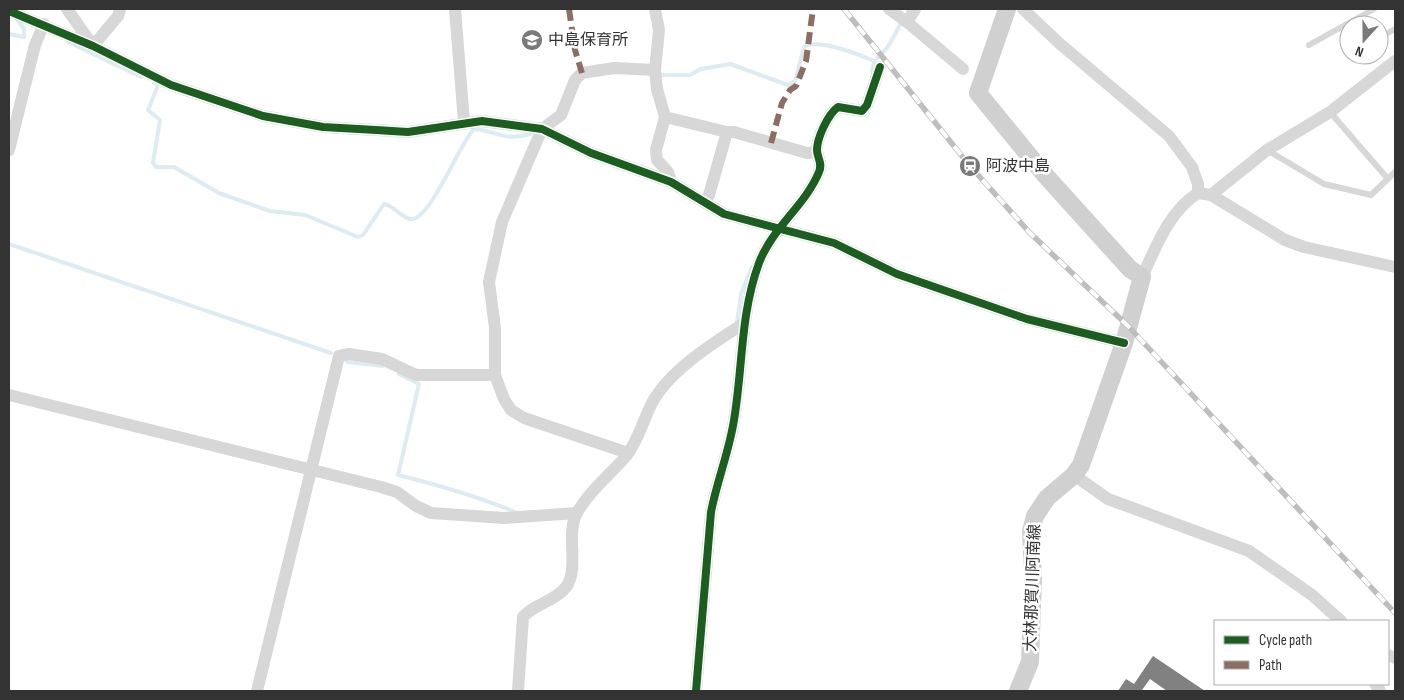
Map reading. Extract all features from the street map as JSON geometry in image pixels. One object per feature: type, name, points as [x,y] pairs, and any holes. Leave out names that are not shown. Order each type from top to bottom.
[{"type":"main road","points":[[1007,9],[978,93],[1045,175],[1130,269],[1142,277]]},
{"type":"main road","name":"大林那賀川阿南線","points":[[1018,691],[1030,662],[1033,579],[1031,531],[1035,516],[1046,498],[1074,475],[1081,465],[1124,343],[1142,277]]},
{"type":"street","points":[[67,9],[94,46]]},
{"type":"street","points":[[94,46],[118,16],[120,9]]},
{"type":"street","points":[[454,9],[464,122]]},
{"type":"street","points":[[655,9],[659,30],[655,70],[657,89],[665,117],[656,150],[657,160],[668,172],[671,182]]},
{"type":"street","points":[[889,9],[905,20],[963,69]]},
{"type":"street","points":[[905,20],[915,9]]},
{"type":"street","points":[[1023,9],[1059,43],[1169,136],[1192,167],[1198,184],[1198,192]]},
{"type":"street","points":[[9,11],[94,46],[171,85],[263,116],[323,127],[408,132],[439,128],[464,122],[482,121],[542,129],[591,153],[671,182],[724,214],[834,243],[897,274],[1028,318],[1124,343]]},
{"type":"street","points":[[9,150],[35,45],[44,24]]},
{"type":"street","points":[[1211,195],[1267,150],[1330,112],[1395,61]]},
{"type":"street","points":[[812,153],[832,111],[838,107],[862,111],[880,67]]},
{"type":"street","points":[[625,451],[524,418],[511,410],[495,375],[495,328],[489,282],[502,222],[542,129],[562,115],[575,80],[582,73],[614,68],[655,70]]},
{"type":"street","points":[[665,117],[734,132],[812,153],[821,168],[814,185],[779,229],[760,262],[744,324],[734,420],[728,450],[716,483],[711,512],[696,691]]},
{"type":"street","points":[[704,202],[709,195],[727,132]]},
{"type":"street","points":[[1142,277],[1169,221],[1189,198],[1198,192],[1211,195],[1291,242],[1395,268]]},
{"type":"street","points":[[518,691],[523,617],[529,610],[566,588],[571,577],[572,532],[577,513],[637,438],[652,402],[666,384],[706,348],[744,324]]},
{"type":"street","points":[[257,691],[312,471],[338,356],[349,354],[382,359],[416,375],[495,375]]},
{"type":"street","points":[[9,395],[397,492],[416,506],[431,513],[504,518],[577,513]]},
{"type":"street","points":[[1074,475],[1108,499],[1249,551],[1312,595],[1340,620]]},
{"type":"lane","points":[[1309,45],[1374,9]]},
{"type":"lane","points":[[1330,112],[1388,179]]},
{"type":"lane","points":[[1267,150],[1324,184],[1371,195],[1395,172]]},
{"type":"building","points":[[1153,656],[1205,691],[1167,691],[1150,679],[1143,691],[1118,691],[1126,679],[1134,684]]},
{"type":"waterway","points":[[9,34],[24,37],[24,29],[16,18]]},
{"type":"waterway","points":[[872,72],[874,61],[887,48],[902,21]]},
{"type":"waterway","points":[[68,42],[141,77]]},
{"type":"waterway","points":[[661,75],[690,75],[701,69],[730,64],[788,85],[795,81],[804,47],[810,45],[839,48],[874,61]]},
{"type":"waterway","points":[[154,83],[158,85],[148,110],[160,120],[153,163],[156,167],[174,167],[219,193],[270,211],[305,215],[358,237],[363,235],[384,204],[407,218],[418,217],[435,195],[474,129],[514,137],[530,134]]},
{"type":"waterway","points":[[9,244],[331,353]]},
{"type":"waterway","points":[[737,322],[741,294],[752,267]]},
{"type":"waterway","points":[[347,362],[383,366]]},
{"type":"waterway","points":[[399,374],[419,384],[398,475],[457,491],[515,512]]},
{"type":"railway","points":[[844,9],[970,166],[1030,233],[1128,326],[1395,613]]},
{"type":"marked path","points":[[569,9],[575,50],[582,73]]},
{"type":"marked path","points":[[771,143],[782,103],[790,90],[796,86],[806,61],[813,9]]},
{"type":"cycle path","points":[[9,11],[93,46],[171,85],[263,116],[323,127],[408,132],[482,121],[542,129],[591,153],[671,182],[724,214],[834,243],[897,274],[1027,319],[1124,343]]},
{"type":"cycle path","points":[[696,691],[711,512],[734,420],[745,322],[753,283],[765,250],[806,196],[819,172],[820,163],[817,145],[827,121],[838,107],[862,111],[867,105],[880,67]]},
{"type":"place","name":"中島保育所","points":[[532,40]]},
{"type":"place","name":"阿波中島","points":[[970,166]]}]
